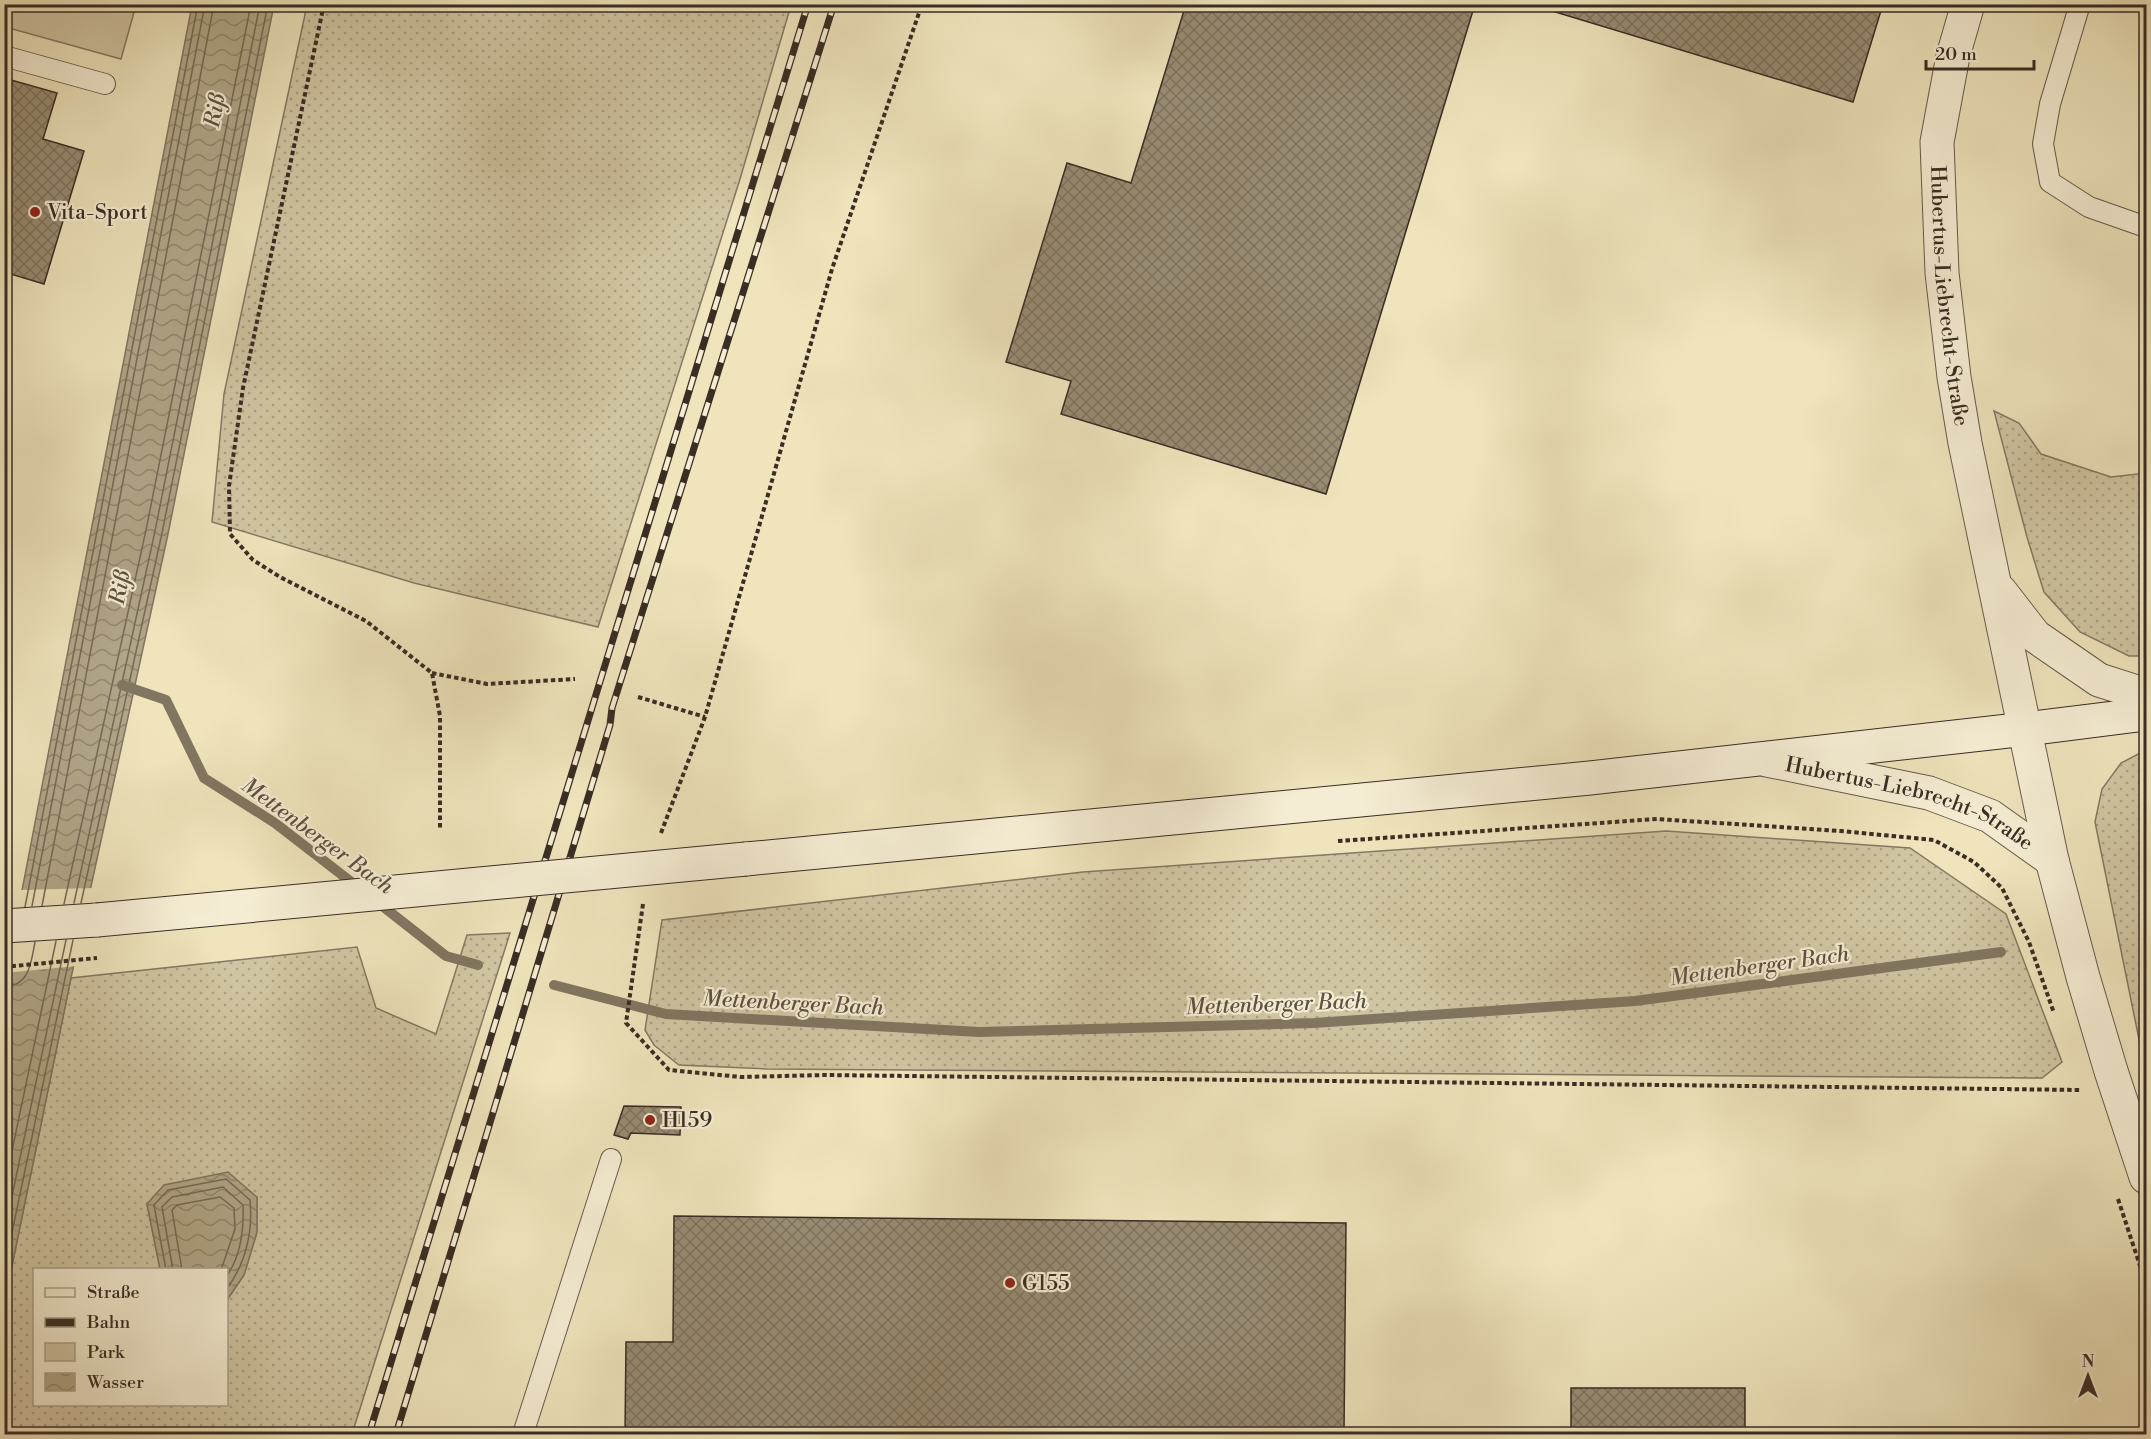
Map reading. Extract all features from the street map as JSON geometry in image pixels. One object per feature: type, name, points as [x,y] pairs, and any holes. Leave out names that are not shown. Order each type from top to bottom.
[{"type":"main road","name":"Hubertus-Liebrecht-Straße","points":[[1968,4],[1953,56],[1937,142],[1942,273],[1954,377],[1965,443],[2052,860],[2086,987],[2146,1177]]},
{"type":"main road","name":"Hubertus-Liebrecht-Straße","points":[[1996,585],[2035,636],[2099,680],[2146,695]]},
{"type":"main road","points":[[4,926],[97,920],[1578,779],[2146,714]]},
{"type":"main road","name":"Hubertus-Liebrecht-Straße","points":[[1760,759],[1929,793],[1990,816],[2052,860]]},
{"type":"lane","points":[[2080,4],[2050,104],[2043,144],[2050,182],[2089,207],[2146,227]]},
{"type":"lane","points":[[4,56],[105,84]]},
{"type":"lane","points":[[523,1434],[611,1159]]},
{"type":"path","points":[[324,4],[243,388],[229,486],[230,534],[253,560],[280,577],[366,621],[432,673],[487,684],[575,679]]},
{"type":"path","points":[[639,697],[705,717],[832,269],[922,4]]},
{"type":"path","points":[[432,673],[440,716],[440,829]]},
{"type":"path","points":[[1338,841],[1657,819],[1842,831],[1934,840],[1974,862],[2002,888],[2029,942]]},
{"type":"path","points":[[630,987],[626,1023],[669,1070],[741,1077],[825,1075],[2119,1090]]},
{"type":"green space","points":[[4,5],[136,5],[121,59],[5,27]]},
{"type":"green space","points":[[307,5],[791,5],[740,179],[598,627],[414,583],[212,522],[224,394]]},
{"type":"green space","points":[[1994,411],[2019,423],[2041,454],[2111,477],[2146,473],[2146,656],[2129,656],[2080,632],[2044,592]]},
{"type":"green space","points":[[2146,750],[2146,1074],[2095,822],[2102,789],[2121,763]]},
{"type":"green space","points":[[1666,831],[1910,848],[2006,914],[2062,1062],[2042,1078],[767,1069],[679,1065],[654,1045],[645,1030],[662,920],[1083,872]]},
{"type":"green space","points":[[510,933],[352,1434],[5,1434],[5,1300],[71,978],[357,947],[376,1008],[436,1034],[467,935]]},
{"type":"water","name":"Riß","points":[[192,5],[274,5],[168,534],[71,978],[5,1300],[5,979]]},
{"type":"water","points":[[228,1172],[257,1197],[257,1232],[244,1275],[228,1299],[228,1268],[160,1268],[147,1204],[164,1185]]},
{"type":"pier","points":[[94,888],[77,966],[4,973],[19,890]]},
{"type":"building","points":[[1186,4],[1475,4],[1326,494],[1061,414],[1071,381],[1006,362],[1067,163],[1131,183]]},
{"type":"building","points":[[1529,4],[1883,4],[1853,102]]},
{"type":"building","name":"Vita-Sport","points":[[4,78],[57,93],[43,139],[84,151],[44,284],[4,272]]},
{"type":"building","name":"H159","points":[[624,1106],[681,1107],[680,1135],[631,1133],[628,1139],[614,1135]]},
{"type":"building","name":"G155","points":[[674,1216],[1346,1223],[1344,1434],[625,1434],[626,1342],[673,1342]]},
{"type":"building","points":[[1571,1388],[1745,1388],[1745,1434],[1571,1434]]},
{"type":"waterway","name":"Mettenberger Bach","points":[[122,685],[166,700],[204,778],[275,823],[359,888]]},
{"type":"waterway","name":"Mettenberger Bach","points":[[376,901],[446,956],[478,965]]},
{"type":"waterway","name":"Mettenberger Bach","points":[[554,985],[666,1014],[979,1032],[1314,1023],[1635,1001],[2001,952]]},
{"type":"railway","points":[[369,1434],[808,4]]},
{"type":"railway","points":[[396,1434],[610,725],[612,708],[834,4]]},
{"type":"place","name":"Vita-Sport","points":[[35,212]]},
{"type":"place","name":"H159","points":[[650,1120]]},
{"type":"place","name":"G155","points":[[1010,1283]]}]
